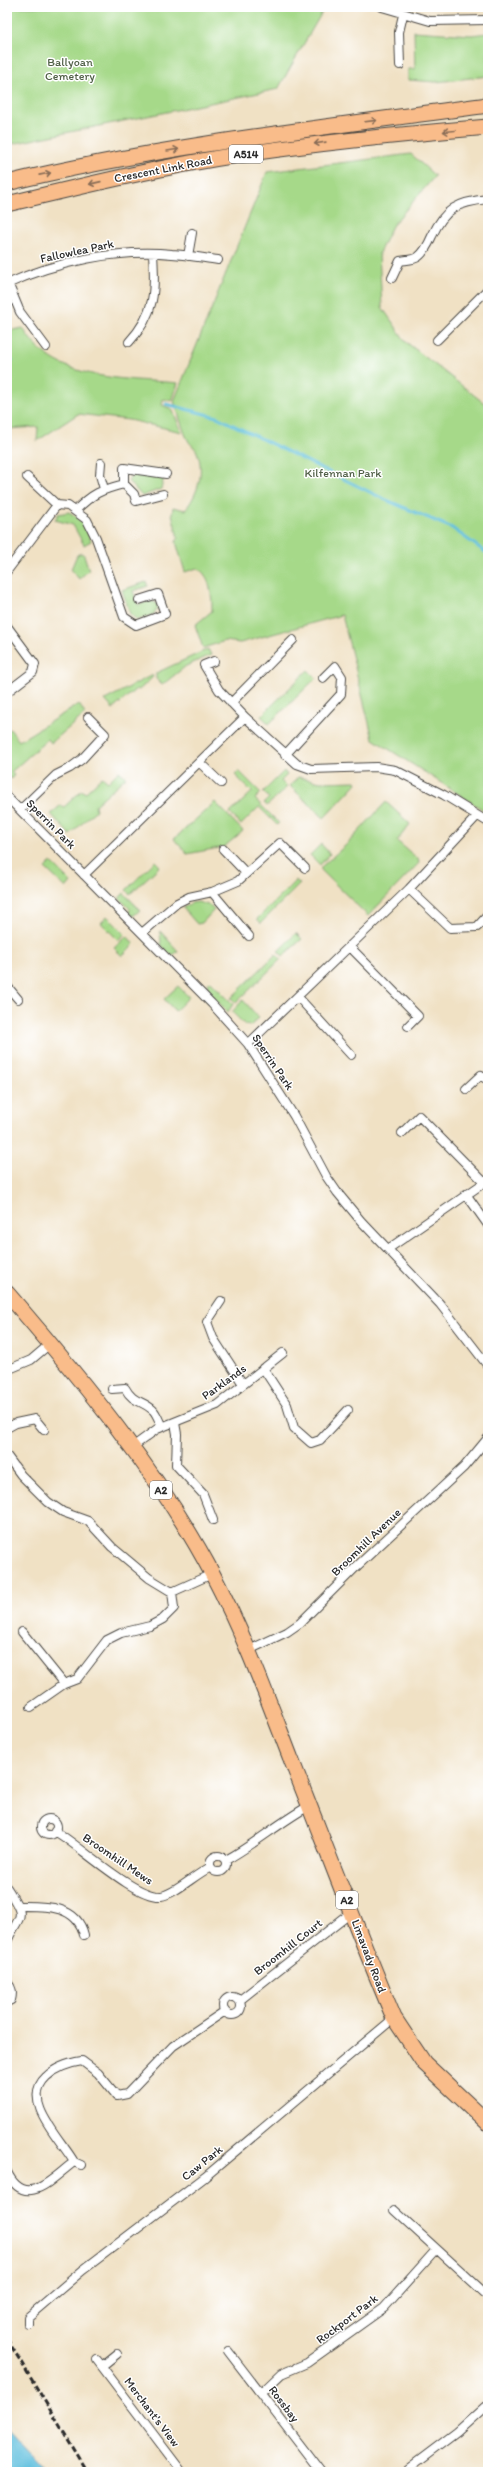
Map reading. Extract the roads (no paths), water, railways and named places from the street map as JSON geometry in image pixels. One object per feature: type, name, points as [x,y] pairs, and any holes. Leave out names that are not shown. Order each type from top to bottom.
[{"type":"highway","name":"Crescent Link Road","points":[[7,183],[153,153],[316,128],[488,105]]},
{"type":"highway","name":"Crescent Link Road","points":[[7,204],[152,170],[243,154],[350,139],[488,127]]},
{"type":"highway","name":"A2","points":[[7,1293],[50,1343],[131,1448],[166,1498],[212,1574],[249,1650]]},
{"type":"highway","name":"Limavady Road","points":[[249,1650],[394,2018],[424,2063],[488,2123]]},
{"type":"street","points":[[382,7],[403,15],[430,21],[488,20]]},
{"type":"street","points":[[400,65],[399,32],[403,15]]},
{"type":"street","points":[[392,278],[400,261],[417,257],[427,246],[437,225],[449,209],[469,201],[488,199]]},
{"type":"street","points":[[188,256],[192,233]]},
{"type":"street","points":[[128,342],[143,326],[152,305],[153,253]]},
{"type":"street","name":"Fallowlea Park","points":[[46,348],[20,312],[8,283],[51,268],[89,258],[117,254],[153,253],[218,260]]},
{"type":"street","points":[[437,340],[488,289]]},
{"type":"street","points":[[101,463],[100,475],[104,489]]},
{"type":"street","points":[[163,494],[136,501],[134,494],[124,484],[124,468],[166,474]]},
{"type":"street","points":[[27,477],[57,505],[68,506],[87,520],[96,538],[124,617],[136,625],[165,614],[158,594],[139,600]]},
{"type":"street","points":[[75,511],[89,496],[104,489],[124,484]]},
{"type":"street","points":[[7,571],[57,505]]},
{"type":"street","points":[[7,626],[35,664],[33,672],[7,692]]},
{"type":"street","points":[[231,703],[293,640]]},
{"type":"street","points":[[214,661],[204,665],[210,678],[245,717],[297,764],[311,769],[376,767],[395,770],[444,795],[488,822]]},
{"type":"street","points":[[286,755],[342,694],[342,677],[335,666],[323,678]]},
{"type":"street","points":[[20,810],[56,775],[70,768],[82,759],[105,734],[88,717]]},
{"type":"street","points":[[84,875],[200,763],[245,717]]},
{"type":"street","points":[[200,763],[221,783]]},
{"type":"street","name":"Sperrin Park","points":[[7,797],[212,1004],[248,1044],[294,1116],[326,1176],[355,1214],[440,1304],[488,1366]]},
{"type":"street","points":[[248,1044],[298,998],[349,946],[409,889],[477,816]]},
{"type":"street","points":[[142,933],[177,903],[189,897],[212,892],[238,881],[280,843],[305,868]]},
{"type":"street","points":[[223,849],[246,873]]},
{"type":"street","points":[[409,889],[450,928],[477,927],[488,915]]},
{"type":"street","points":[[212,892],[249,936]]},
{"type":"street","points":[[349,946],[418,1016],[408,1026]]},
{"type":"street","points":[[7,986],[18,999]]},
{"type":"street","points":[[298,998],[351,1055]]},
{"type":"street","points":[[466,1089],[481,1075],[488,1082]]},
{"type":"street","points":[[388,1249],[486,1181],[419,1116],[402,1133]]},
{"type":"street","points":[[466,1194],[488,1225]]},
{"type":"street","points":[[221,1301],[208,1322],[213,1338],[243,1384]]},
{"type":"street","points":[[7,1370],[31,1360],[50,1343]]},
{"type":"street","name":"Parklands","points":[[131,1448],[162,1427],[217,1405],[283,1353]]},
{"type":"street","points":[[263,1368],[288,1404],[294,1428],[311,1443],[320,1440],[348,1410]]},
{"type":"street","points":[[112,1389],[125,1388],[129,1396],[136,1402],[152,1408],[162,1427]]},
{"type":"street","points":[[7,1428],[16,1422],[35,1419],[44,1430]]},
{"type":"street","points":[[174,1423],[177,1434],[176,1465],[203,1494],[213,1520]]},
{"type":"street","name":"Broomhill Avenue","points":[[249,1650],[287,1632],[300,1623],[355,1568],[464,1467],[488,1438]]},
{"type":"street","points":[[7,1456],[21,1475],[48,1502],[63,1512],[88,1521],[112,1547],[149,1578],[172,1592]]},
{"type":"street","points":[[172,1592],[212,1574]]},
{"type":"street","points":[[31,1707],[64,1684],[77,1679],[107,1640],[121,1633],[150,1626],[163,1619],[174,1608],[172,1592]]},
{"type":"street","points":[[22,1632],[64,1684]]},
{"type":"street","name":"Broomhill Mews","points":[[226,1860],[242,1852],[285,1819],[310,1806]]},
{"type":"street","name":"Broomhill Mews","points":[[55,1831],[107,1869],[150,1895],[162,1896],[211,1867]]},
{"type":"street","name":"Broomhill Mews","points":[[222,1856],[226,1860],[226,1866],[221,1871],[214,1871],[211,1867],[210,1861],[214,1857],[222,1856]]},
{"type":"street","points":[[7,1888],[18,1906],[20,1920],[7,1940]]},
{"type":"street","points":[[18,1906],[41,1906],[69,1912],[82,1926],[84,1935]]},
{"type":"street","name":"Broomhill Court","points":[[240,2000],[352,1912]]},
{"type":"street","points":[[7,1982],[11,1986],[12,1994],[11,2000],[7,2002]]},
{"type":"street","name":"Broomhill Court","points":[[235,1997],[240,2000],[241,2006],[239,2012],[234,2015],[225,2011],[223,2006],[227,1999],[235,1997]]},
{"type":"street","name":"Broomhill Court","points":[[7,2172],[17,2187],[23,2190],[32,2191],[51,2181],[78,2163],[36,2103],[37,2086],[42,2080],[61,2066],[82,2061],[98,2073],[117,2096],[127,2094],[173,2046],[225,2011]]},
{"type":"street","name":"Caw Park","points":[[28,2324],[28,2317],[83,2270],[205,2177],[394,2018]]},
{"type":"street","points":[[394,2210],[488,2296]]},
{"type":"street","name":"Rockport Park","points":[[261,2393],[281,2374],[307,2363],[384,2308],[436,2250]]},
{"type":"street","name":"Rossbay","points":[[228,2350],[321,2472]]},
{"type":"street","name":"Merchant's View","points":[[116,2354],[100,2363],[182,2472]]},
{"type":"street","points":[[404,2472],[457,2432],[488,2404]]},
{"type":"water","points":[[7,2430],[46,2472],[7,2472]]},
{"type":"waterway","points":[[7,359],[12,360]]},
{"type":"waterway","points":[[166,404],[217,417],[384,499],[452,528],[488,554]]},
{"type":"railway","points":[[7,2339],[88,2472]]},
{"type":"park label","name":"Ballyoan Cemetery","points":[[70,69]]},
{"type":"park label","name":"Kilfennan Park","points":[[343,473]]}]
